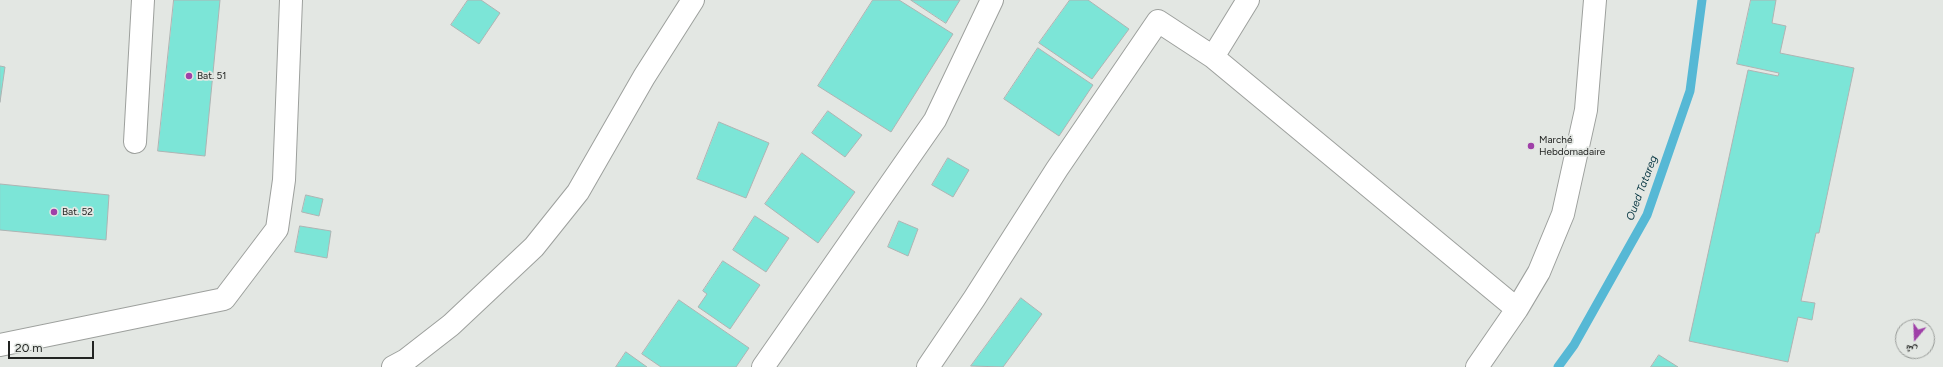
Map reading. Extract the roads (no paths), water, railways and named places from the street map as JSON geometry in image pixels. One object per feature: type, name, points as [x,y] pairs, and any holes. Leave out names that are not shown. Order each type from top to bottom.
[{"type":"street","points":[[136,142],[143,0]]},
{"type":"street","points":[[0,345],[224,299],[277,229],[284,180],[291,0]]},
{"type":"street","points":[[393,367],[406,360],[451,325],[534,247],[578,192],[644,77],[693,0]]},
{"type":"street","points":[[763,367],[935,120],[992,0]]},
{"type":"street","points":[[1213,57],[1248,0]]},
{"type":"street","points":[[1477,367],[1517,309],[1539,272],[1563,214],[1586,110],[1595,0]]},
{"type":"street","points":[[928,367],[974,299],[1057,169],[1158,21],[1213,57],[1517,309]]},
{"type":"waterway","name":"Oued Tatareg","points":[[1558,367],[1574,345],[1647,215],[1690,91],[1702,0]]},
{"type":"place","name":"Bat. 51","points":[[189,76]]},
{"type":"place","name":"Marché Hebdomadaire","points":[[1531,146]]},
{"type":"place","name":"Bat. 52","points":[[54,212]]}]
